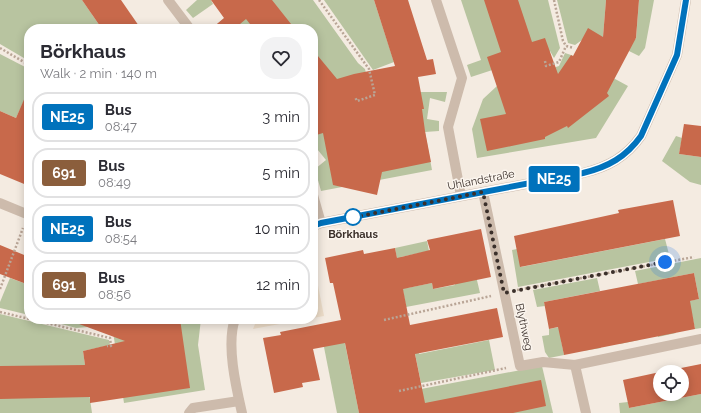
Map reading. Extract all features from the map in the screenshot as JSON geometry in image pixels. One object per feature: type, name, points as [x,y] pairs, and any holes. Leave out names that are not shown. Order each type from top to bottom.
[{"type":"street","points":[[168,0],[186,24]]},
{"type":"street","points":[[436,0],[462,78],[448,127],[461,196]]},
{"type":"street","name":"Uhlandstraße","points":[[318,225],[596,170],[607,166],[625,155],[641,136],[677,55],[686,0]]},
{"type":"street","name":"Blythweg","points":[[483,192],[520,366],[543,362],[575,365],[701,339]]},
{"type":"street","points":[[0,203],[24,213]]},
{"type":"street","points":[[234,324],[231,336],[231,348],[242,413]]},
{"type":"street","points":[[575,365],[586,413]]},
{"type":"street","points":[[189,413],[193,408],[239,401]]},
{"type":"path","points":[[319,0],[369,69],[375,96],[357,101],[355,96]]},
{"type":"path","points":[[545,62],[546,66],[559,62],[566,46],[554,0]]},
{"type":"path","points":[[566,46],[574,48]]},
{"type":"path","points":[[0,48],[24,62]]},
{"type":"path","points":[[0,289],[24,228]]},
{"type":"path","points":[[384,320],[504,293],[694,257]]},
{"type":"path","points":[[0,312],[24,318]]},
{"type":"path","points":[[51,324],[110,338],[111,346],[107,346]]},
{"type":"path","points":[[399,391],[520,366]]},
{"type":"green space","points":[[0,0],[82,0],[99,24],[24,24],[24,58],[0,44]]},
{"type":"green space","points":[[197,0],[211,0],[213,4],[193,18],[186,10]]},
{"type":"green space","points":[[246,0],[313,0],[358,63],[365,69],[371,94],[318,102],[318,24],[217,24]]},
{"type":"green space","points":[[324,0],[374,0],[394,62],[373,70]]},
{"type":"green space","points":[[461,0],[548,0],[560,48],[554,58],[550,51],[471,77],[467,65],[481,60]]},
{"type":"green space","points":[[557,0],[606,0],[603,37],[636,39],[639,0],[654,0],[645,48],[639,56],[629,51],[582,40],[575,45],[568,43]]},
{"type":"green space","points":[[565,53],[628,86],[596,138],[477,158],[472,129],[483,99],[497,86],[559,66]]},
{"type":"green space","points":[[0,54],[24,66],[24,101],[16,118],[0,111]]},
{"type":"green space","points":[[421,92],[447,92],[445,102],[430,98],[427,119],[439,121],[439,131],[425,132],[432,170],[321,191],[318,180],[318,167],[326,160],[318,150],[318,118]]},
{"type":"green space","points":[[676,136],[682,138],[679,154],[701,157],[701,185],[690,182],[662,161]]},
{"type":"green space","points":[[665,239],[670,258],[518,287],[512,250],[517,249],[521,267]]},
{"type":"green space","points":[[427,241],[429,251],[401,257],[407,288],[432,283],[433,289],[455,285],[454,281],[476,276],[480,293],[406,307],[395,248]]},
{"type":"green space","points":[[701,258],[701,328],[695,329],[692,315],[673,318],[676,333],[658,337],[655,322],[636,326],[639,340],[620,344],[617,329],[598,333],[601,348],[583,351],[561,340],[564,355],[549,358],[545,352],[542,336],[549,335],[549,329],[699,299],[694,273],[638,284],[635,271]]},
{"type":"green space","points":[[10,278],[24,283],[24,314],[0,308],[0,302]]},
{"type":"green space","points":[[597,278],[600,291],[544,302],[545,306],[537,307],[533,290]]},
{"type":"green space","points":[[0,314],[24,320],[24,324],[42,324],[109,340],[110,345],[83,351],[92,413],[0,413]]},
{"type":"green space","points":[[61,324],[84,324],[88,327],[76,328]]},
{"type":"green space","points":[[112,324],[200,324],[198,345],[205,390],[124,403]]},
{"type":"green space","points":[[342,329],[359,413],[337,413],[321,332]]},
{"type":"green space","points":[[412,339],[416,339],[419,354],[489,340],[495,370],[421,383]]},
{"type":"green space","points":[[542,366],[553,413],[426,413],[421,389]]},
{"type":"green space","points":[[701,394],[701,413],[620,413],[619,403],[628,402],[629,408],[665,401],[689,401],[689,396]]},
{"type":"shaded area","points":[[318,285],[324,316],[318,317]]},
{"type":"shaded area","points":[[255,324],[280,324],[253,329]]},
{"type":"building","points":[[82,0],[121,0],[138,24],[99,24]]},
{"type":"building","points":[[211,0],[272,0],[291,24],[250,24],[246,19],[240,24],[217,24],[224,18]]},
{"type":"building","points":[[374,0],[408,0],[427,60],[433,59],[436,74],[418,77],[424,109],[422,109],[425,131],[431,162],[382,172],[377,195],[333,185],[323,133],[318,134],[318,56],[337,79],[395,66]]},
{"type":"building","points":[[484,0],[518,0],[532,42],[545,38],[558,74],[571,55],[573,56],[588,28],[603,37],[606,0],[639,0],[636,38],[607,93],[609,96],[568,128],[567,126],[545,137],[545,139],[487,151],[480,119],[506,114],[487,57],[501,52]]},
{"type":"building","points":[[24,100],[24,184],[0,174],[0,111],[16,118]]},
{"type":"building","points":[[684,124],[701,126],[701,157],[679,154]]},
{"type":"building","points":[[673,200],[680,236],[520,267],[514,236],[619,213],[618,210]]},
{"type":"building","points":[[481,229],[491,277],[433,289],[432,283],[403,289],[410,325],[497,308],[503,337],[415,354],[425,403],[541,380],[546,406],[513,413],[359,413],[345,343],[313,349],[320,380],[302,383],[303,387],[274,393],[263,338],[281,335],[280,332],[341,320],[333,283],[330,283],[325,258],[363,250],[364,254],[395,248],[397,258],[430,250],[427,240]]},
{"type":"building","points":[[0,245],[24,255],[24,283],[0,274]]},
{"type":"building","points":[[694,273],[699,299],[690,301],[695,329],[564,355],[558,327],[549,329],[544,302]]},
{"type":"building","points":[[79,324],[181,324],[190,388],[90,403],[90,397],[0,399],[0,366],[85,365],[83,351],[125,341]]},
{"type":"building","points":[[701,364],[701,394],[689,396],[689,366]]},
{"type":"building","points":[[653,374],[653,401],[665,401],[629,408],[623,380]]},
{"type":"bus line","name":"NE25","points":[[318,224],[583,173],[607,166],[617,160],[625,155],[634,146],[641,136],[677,55],[686,0]]},
{"type":"place","name":"Börkhaus","points":[[353,217]]},
{"type":"route","points":[[353,217],[350,218],[483,192],[504,293],[665,262]]}]
